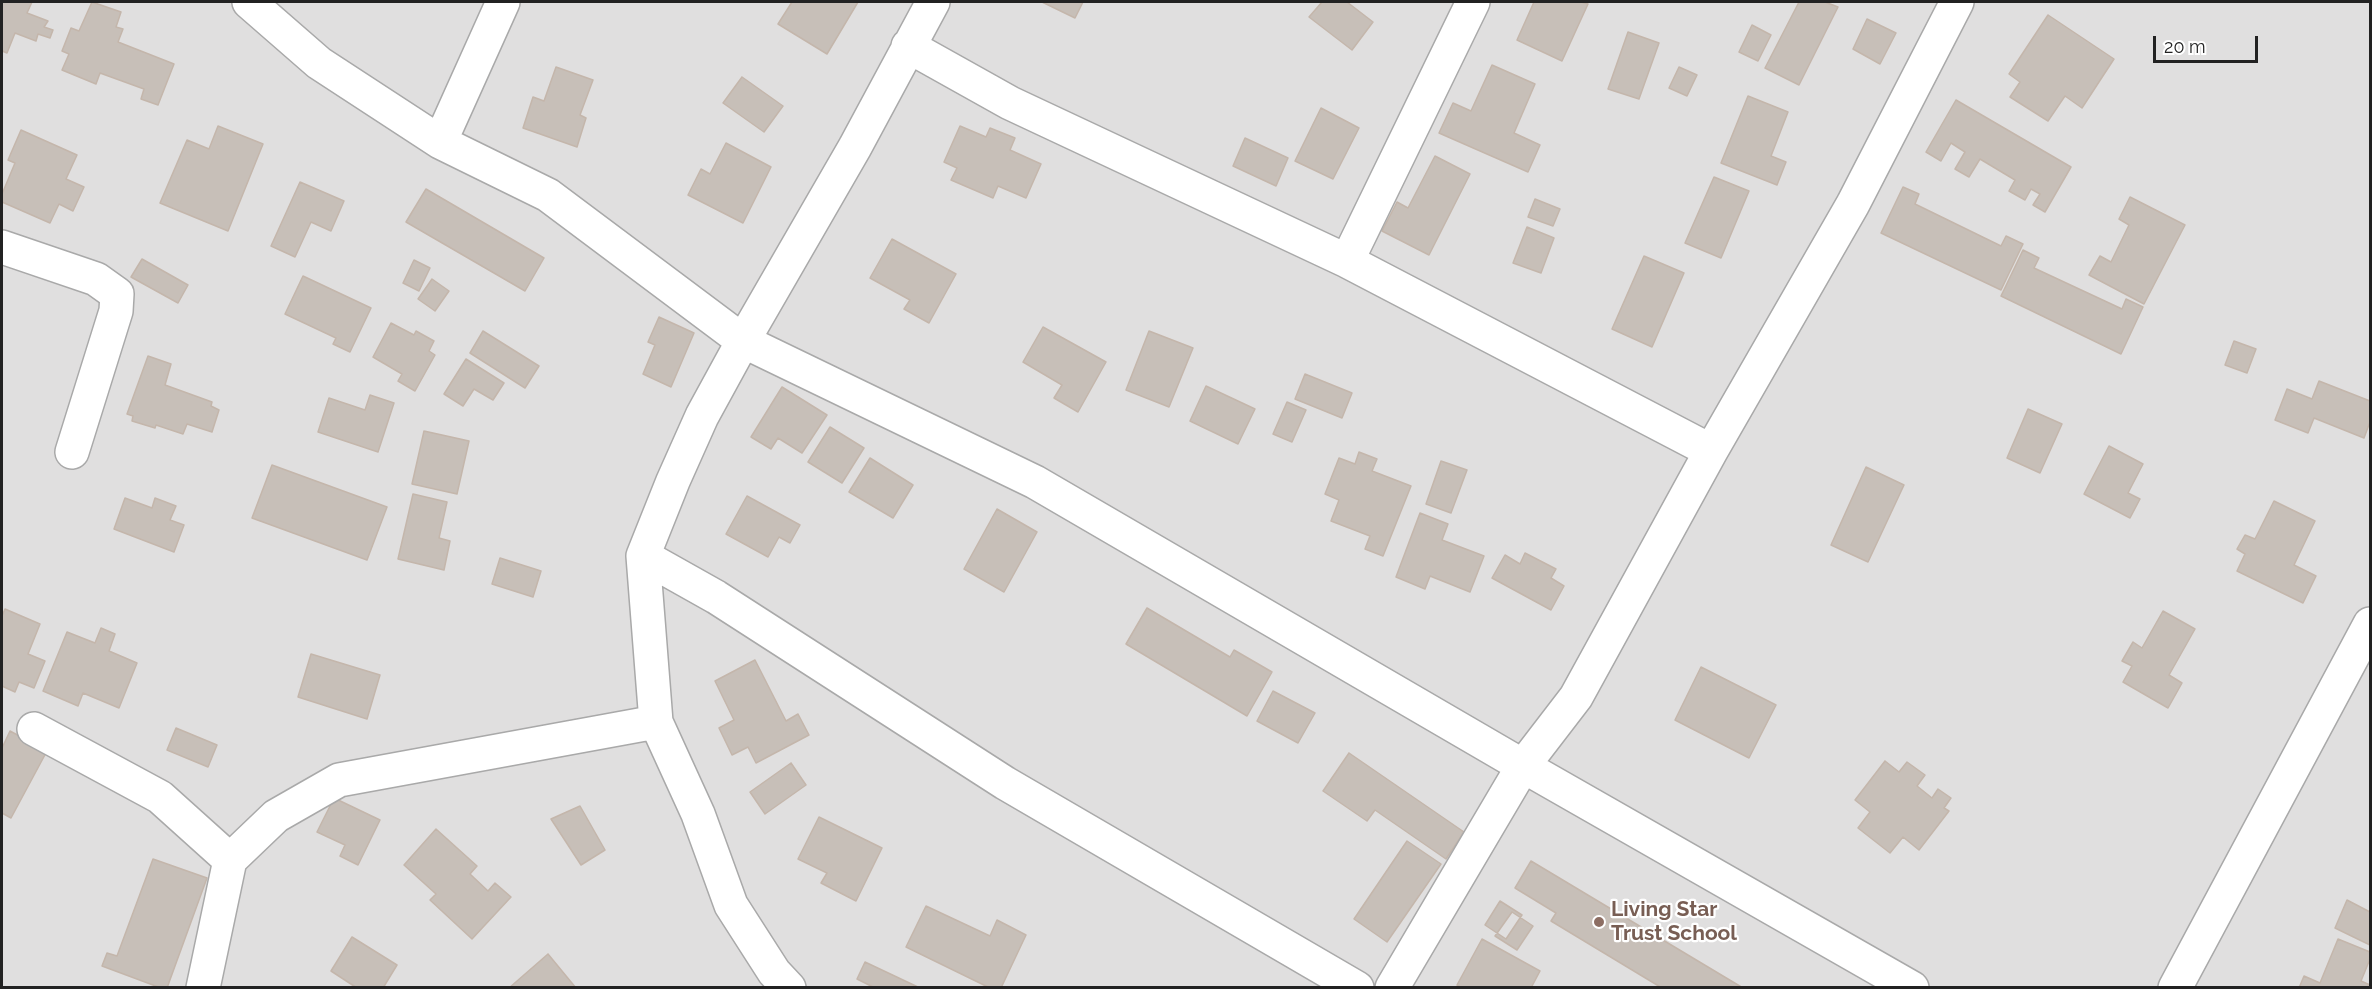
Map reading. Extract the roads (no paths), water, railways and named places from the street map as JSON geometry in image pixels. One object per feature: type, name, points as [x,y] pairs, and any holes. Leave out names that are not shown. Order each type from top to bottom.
[{"type":"street","points":[[249,2],[319,63],[440,142],[548,195],[743,341],[1035,482],[1523,766],[1912,987]]},
{"type":"street","points":[[440,142],[503,2]]},
{"type":"street","points":[[789,987],[774,972],[731,905],[698,814],[656,722],[643,556],[702,416],[855,147],[933,2]]},
{"type":"street","points":[[1347,261],[1473,2]]},
{"type":"street","points":[[1392,987],[1523,766],[1576,696],[1853,204],[1957,2]]},
{"type":"street","points":[[908,46],[1010,103],[1347,261],[1712,451]]},
{"type":"street","points":[[2,247],[96,279],[117,294],[116,311],[72,452]]},
{"type":"street","points":[[643,556],[716,597],[1005,783],[1357,987]]},
{"type":"street","points":[[2175,987],[2370,624]]},
{"type":"street","points":[[203,987],[230,860],[276,816],[339,780],[656,722]]},
{"type":"street","points":[[34,729],[160,797],[230,860]]},
{"type":"place","name":"Living Star Trust School","points":[[1599,922]]}]
